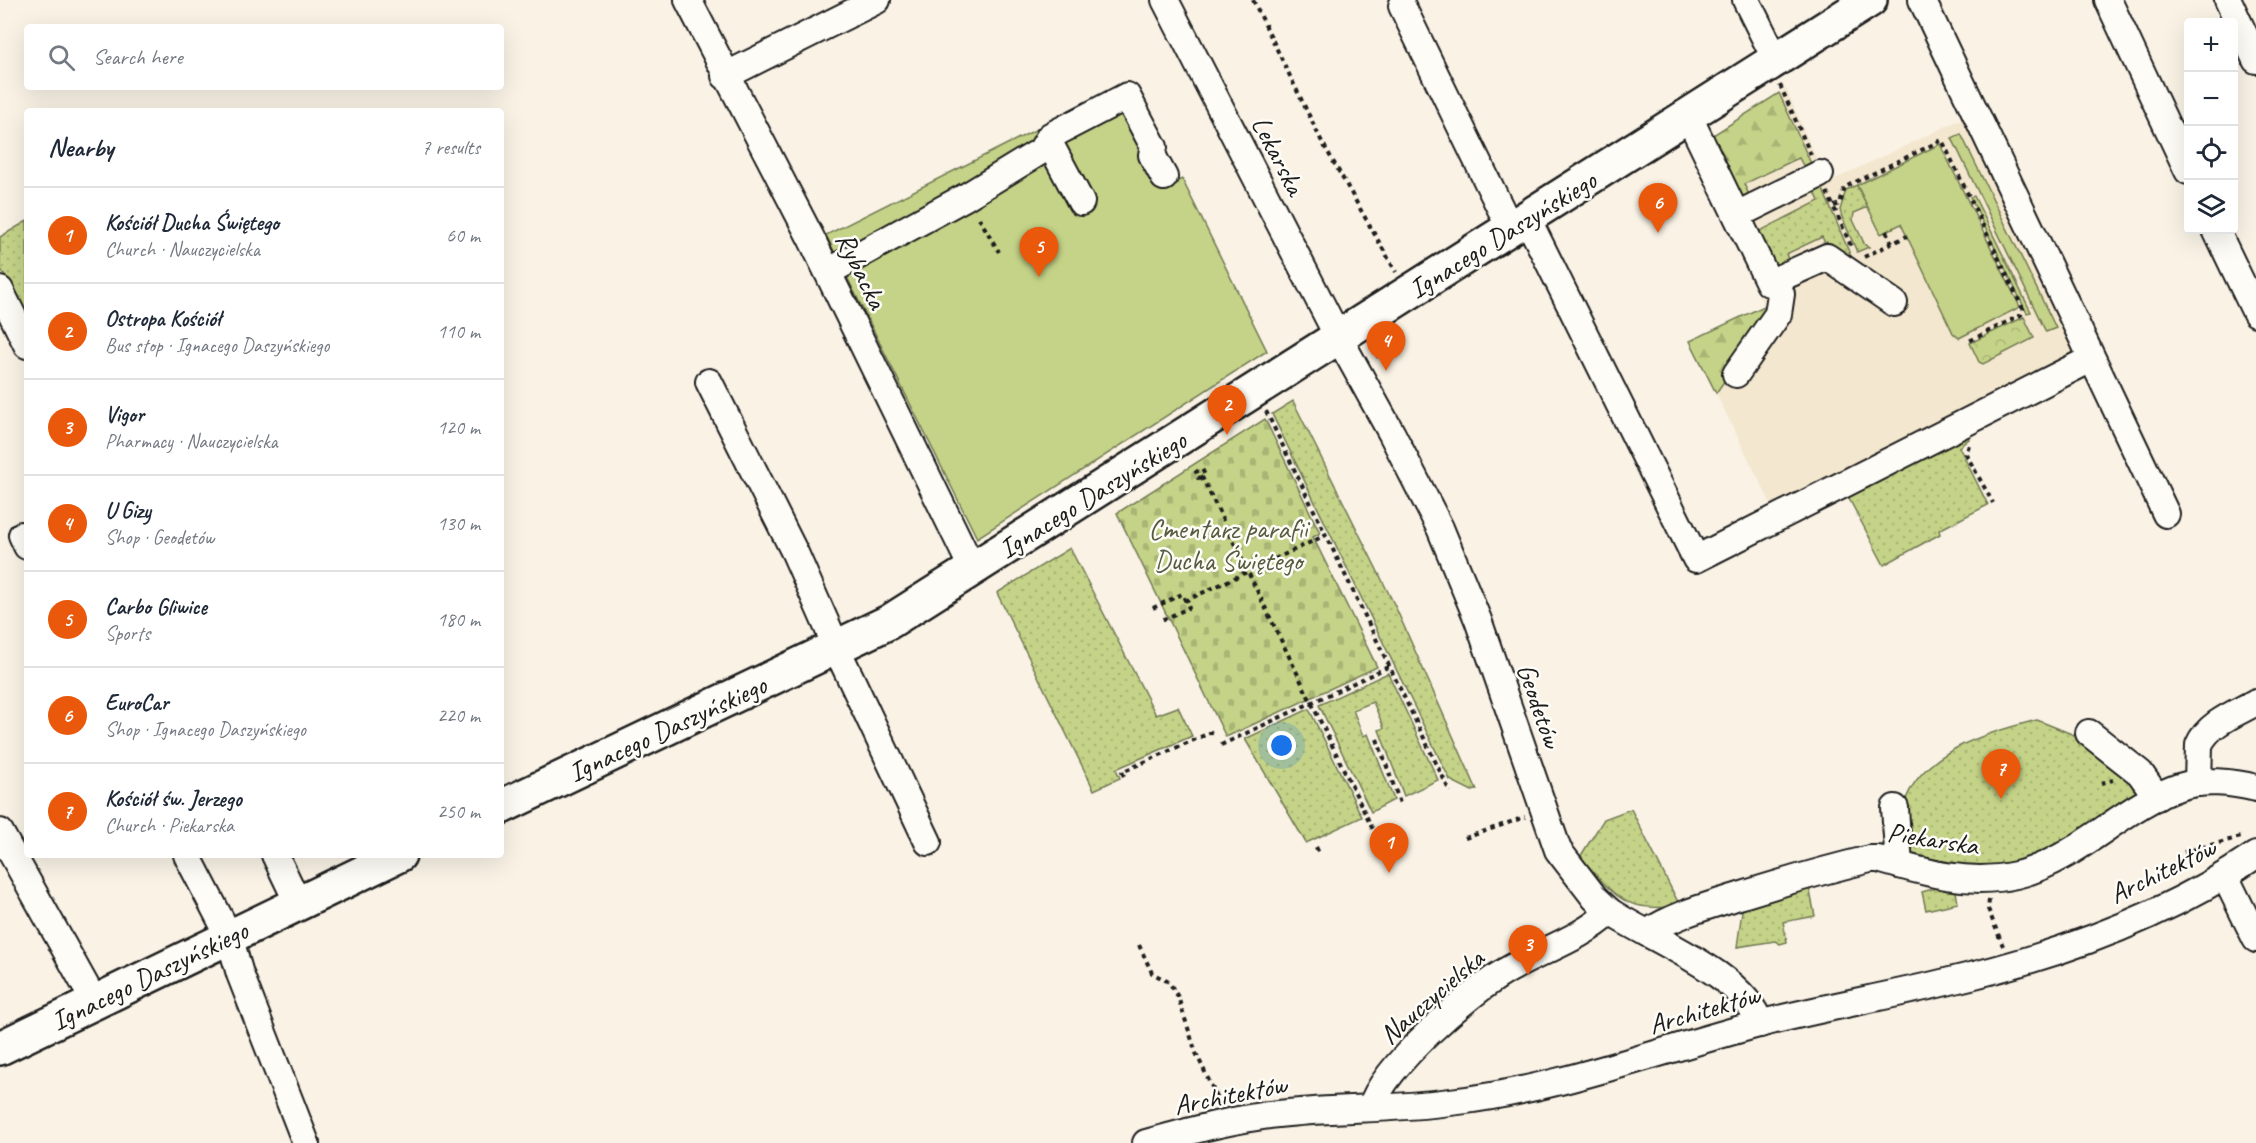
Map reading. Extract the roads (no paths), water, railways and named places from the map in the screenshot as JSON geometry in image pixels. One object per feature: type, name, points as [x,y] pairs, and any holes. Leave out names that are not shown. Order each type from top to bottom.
[{"type":"main road","name":"Ignacego Daszyńskiego","points":[[504,806],[889,622],[1354,337],[1408,293],[1870,0]]},
{"type":"main road","name":"Ignacego Daszyńskiego","points":[[0,1048],[393,858]]},
{"type":"street","name":"Rybacka","points":[[688,0],[725,76],[828,272],[973,570]]},
{"type":"street","points":[[725,76],[877,0]]},
{"type":"street","name":"Lekarska","points":[[1165,0],[1354,337]]},
{"type":"street","points":[[1746,0],[1776,60]]},
{"type":"street","points":[[1922,0],[2166,514]]},
{"type":"street","points":[[2108,0],[2184,162]]},
{"type":"street","points":[[2228,0],[2256,60]]},
{"type":"street","points":[[1402,6],[1696,559],[1985,408],[2091,359]]},
{"type":"street","points":[[828,272],[1041,151],[1050,136],[1127,96],[1154,147],[1152,155],[1164,177]]},
{"type":"street","points":[[1688,115],[1769,283],[1827,257],[1894,303]]},
{"type":"street","points":[[1048,140],[1081,202]]},
{"type":"street","points":[[1737,215],[1820,174]]},
{"type":"street","points":[[2218,234],[2256,313]]},
{"type":"street","points":[[1736,374],[1778,314],[1781,294],[1775,280]]},
{"type":"street","points":[[0,290],[24,339]]},
{"type":"street","name":"Geodetów","points":[[1354,337],[1392,434],[1444,538],[1478,620],[1558,850],[1595,898],[1610,912],[1738,990],[1749,1001],[1760,1024]]},
{"type":"street","points":[[709,382],[795,553],[928,842]]},
{"type":"street","points":[[2198,783],[2199,745],[2202,739],[2215,726],[2256,702]]},
{"type":"street","points":[[2090,733],[2163,794]]},
{"type":"street","points":[[2156,763],[2163,794]]},
{"type":"street","name":"Piekarska","points":[[1647,933],[1674,917],[1804,876],[1869,859],[1878,858],[1954,878],[1997,878],[2017,874],[2049,863],[2077,848],[2163,794],[2198,783],[2243,785],[2256,788]]},
{"type":"street","points":[[1895,808],[1899,865]]},
{"type":"street","points":[[0,832],[94,1001]]},
{"type":"street","name":"Architektów","points":[[1146,1143],[1226,1122],[1287,1113],[1449,1102],[1499,1094],[1626,1063],[1760,1024],[1950,981],[2067,947],[2156,912],[2224,876],[2251,846]]},
{"type":"street","points":[[189,858],[229,936],[240,974],[306,1143]]},
{"type":"street","points":[[276,858],[298,903]]},
{"type":"street","points":[[2224,876],[2256,939]]},
{"type":"street","name":"Nauczycielska","points":[[1372,1106],[1379,1087],[1405,1055],[1498,976],[1595,925],[1610,912]]},
{"type":"place","name":"EuroCar","points":[[1658,233]]},
{"type":"place","name":"Carbo Gliwice","points":[[1039,277]]},
{"type":"place","name":"U Gizy","points":[[1386,371]]},
{"type":"place","name":"Ostropa Kościół","points":[[1227,435]]},
{"type":"place","name":"Kościół św. Jerzego","points":[[2001,799]]},
{"type":"place","name":"Kościół Ducha Świętego","points":[[1389,873]]},
{"type":"place","name":"Vigor","points":[[1528,975]]},
{"type":"park label","name":"Cmentarz parafii Ducha Świętego","points":[[1228,544]]}]
